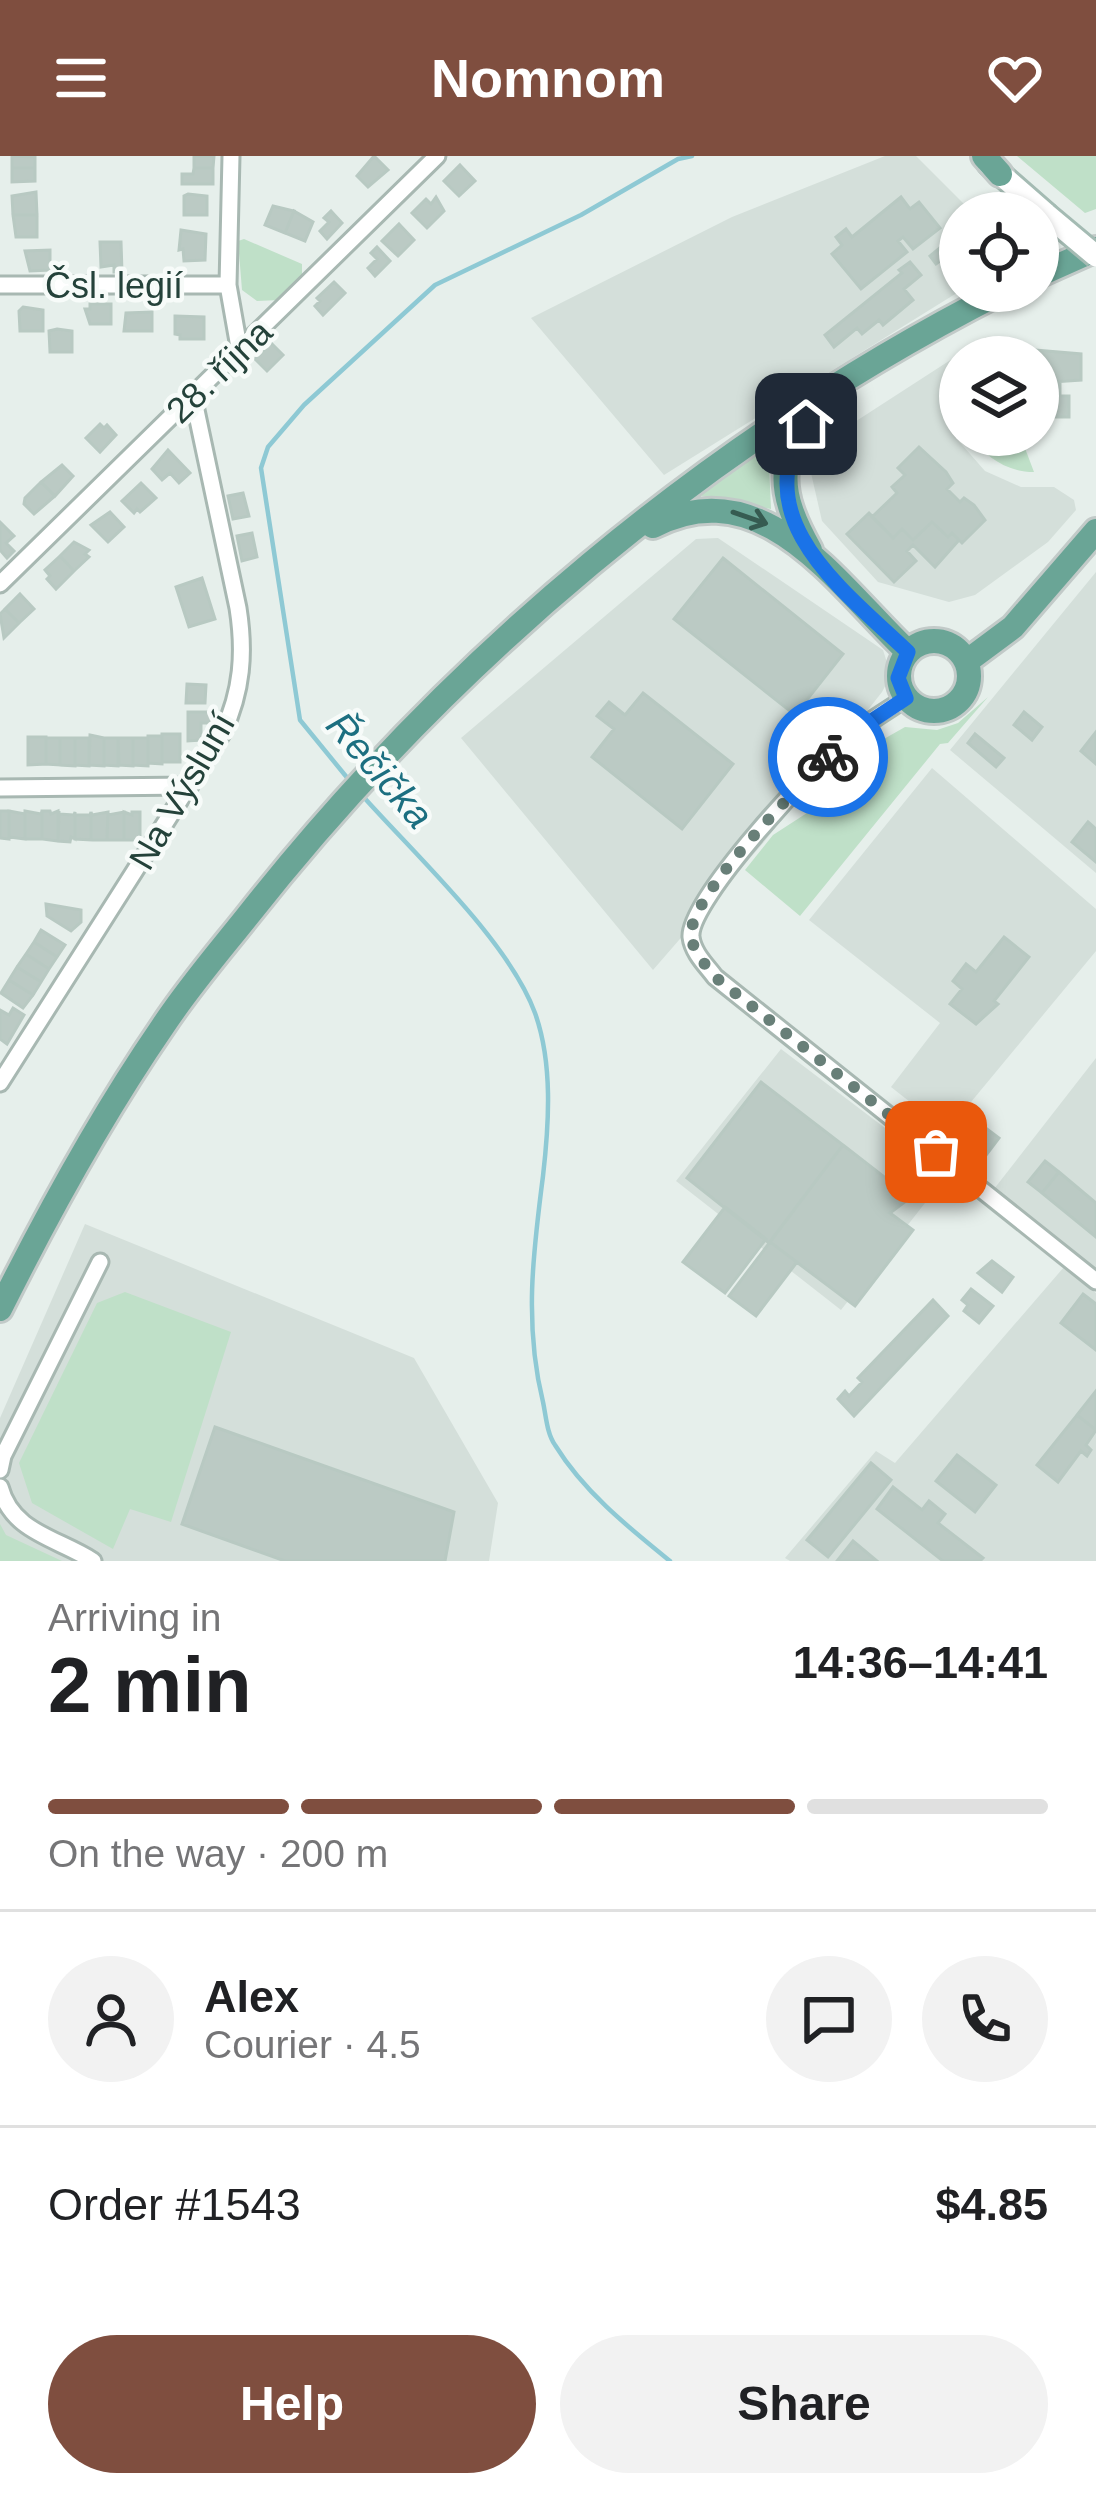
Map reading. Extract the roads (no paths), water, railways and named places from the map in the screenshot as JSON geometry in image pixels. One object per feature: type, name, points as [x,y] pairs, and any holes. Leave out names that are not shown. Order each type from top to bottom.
[{"type":"main road","points":[[988,162],[1096,253]]},
{"type":"main road","points":[[1059,267],[1096,253]]},
{"type":"main road","points":[[0,1309],[93,1134],[166,1021],[344,800],[469,672],[684,490],[862,372],[966,312]]},
{"type":"main road","points":[[814,557],[787,502],[786,465],[806,424],[862,372]]},
{"type":"main road","points":[[603,554],[669,518],[720,508],[772,525],[814,557],[908,652]]},
{"type":"main road","points":[[966,662],[1013,627],[1096,531]]},
{"type":"main road","points":[[921,644],[952,646],[966,662],[964,694],[947,709],[925,710],[906,698],[898,678],[908,652],[921,644]]},
{"type":"street","points":[[231,156],[228,285],[240,352]]},
{"type":"street","name":"28. října","points":[[0,584],[437,156]]},
{"type":"street","name":"Čsl. legií","points":[[0,285],[228,285]]},
{"type":"street","name":"Na Výsluní","points":[[0,1083],[232,713],[242,660],[238,608],[193,395]]},
{"type":"street","points":[[906,698],[849,736],[768,819],[699,907],[691,934],[697,954],[715,977],[1096,1281]]},
{"type":"street","points":[[0,788],[190,786]]},
{"type":"street","points":[[0,1470],[100,1262]]},
{"type":"street","points":[[0,1487],[4,1505],[27,1529],[94,1561]]},
{"type":"waterway","name":"Řečička","points":[[349,780],[300,720],[261,468],[268,447],[304,405],[435,285],[692,156]]},
{"type":"waterway","name":"Řečička","points":[[360,793],[482,928],[522,985],[535,1013],[545,1052],[548,1115],[532,1317],[548,1430],[593,1493],[670,1561]]}]
